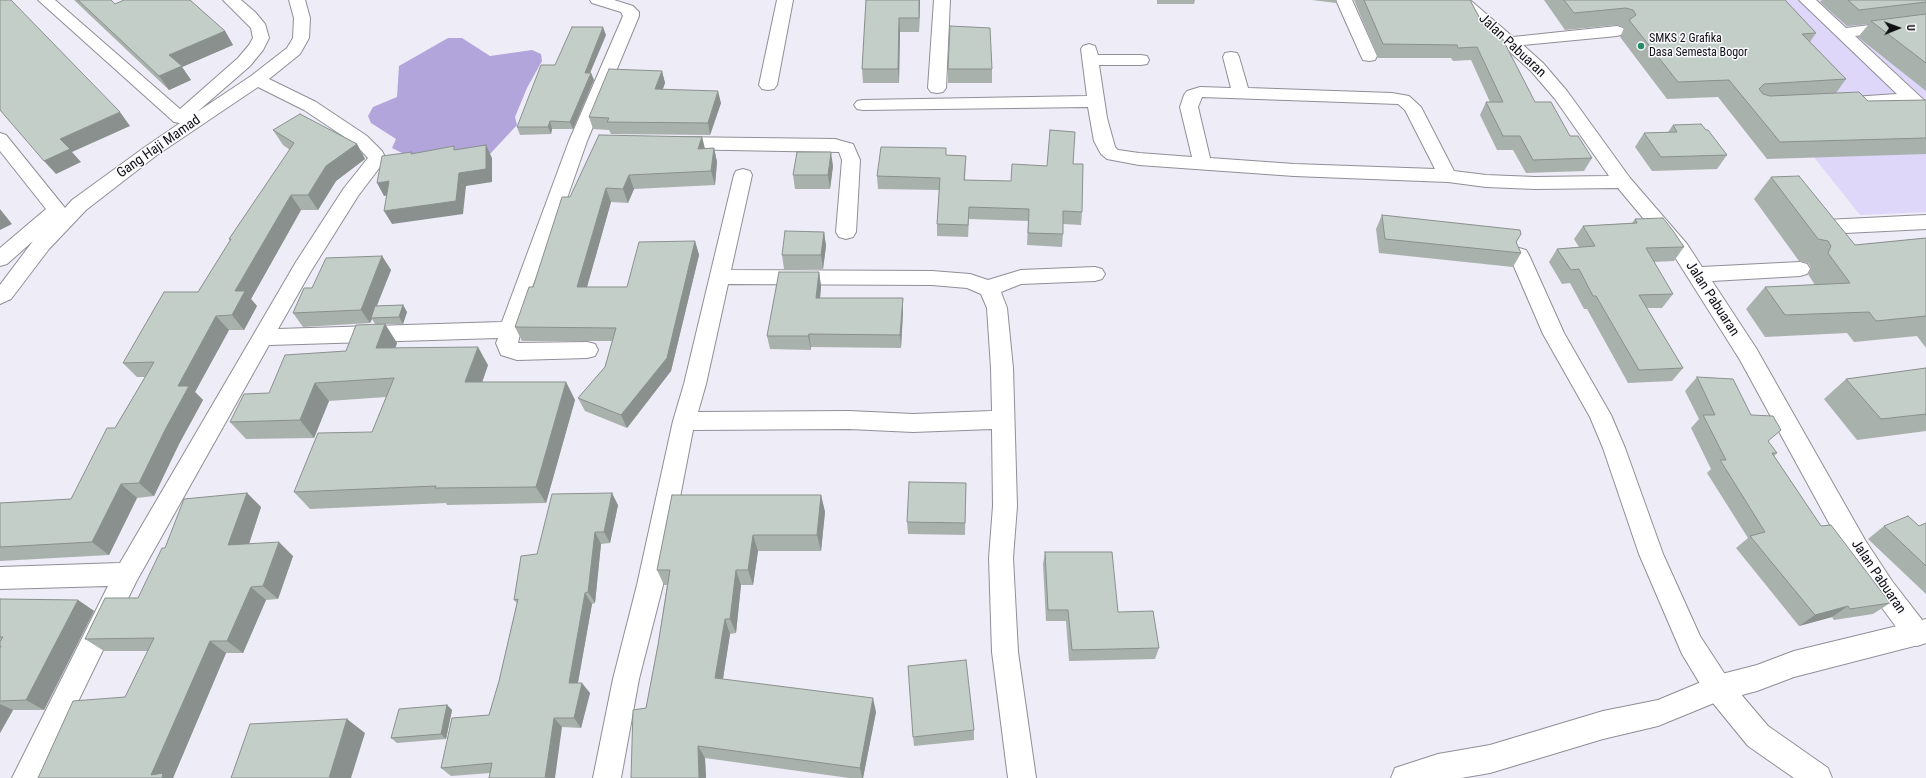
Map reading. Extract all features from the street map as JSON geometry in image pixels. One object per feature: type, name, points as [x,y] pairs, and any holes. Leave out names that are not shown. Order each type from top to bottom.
[{"type":"street","points":[[46,0],[180,118]]},
{"type":"street","points":[[0,259],[57,210],[180,118],[244,62],[257,47],[260,38],[259,27],[249,15],[231,0]]},
{"type":"street","name":"Gang Haji Mamad","points":[[0,296],[42,244],[79,206],[151,151],[257,80],[294,51],[301,38],[302,18],[296,0]]},
{"type":"street","points":[[587,350],[517,352],[510,349],[507,344],[510,330],[586,142],[631,16],[631,12],[627,9],[598,0]]},
{"type":"street","points":[[768,85],[785,0]]},
{"type":"street","points":[[937,88],[942,0]]},
{"type":"street","points":[[1344,0],[1369,56]]},
{"type":"street","name":"Jalan Pabuaran","points":[[1460,0],[1537,67],[1561,95],[1623,182],[1680,249],[1748,354],[1856,548],[1883,589],[1922,632]]},
{"type":"street","points":[[1807,0],[1925,111]]},
{"type":"street","points":[[1841,33],[1926,23]]},
{"type":"street","points":[[1509,42],[1617,31]]},
{"type":"street","points":[[1141,60],[1090,54],[1098,118],[1103,141],[1113,155],[1139,159],[1202,162],[1294,170],[1448,176],[1486,181],[1535,183],[1623,182]]},
{"type":"street","points":[[1231,57],[1241,93]]},
{"type":"street","points":[[26,778],[127,574],[163,514],[262,337],[351,192],[376,162],[377,157],[361,140],[310,106],[257,80]]},
{"type":"street","points":[[1202,162],[1189,108],[1193,95],[1200,92],[1392,98],[1403,100],[1412,107],[1448,176]]},
{"type":"street","points":[[1819,104],[1911,99]]},
{"type":"street","points":[[863,105],[1097,101]]},
{"type":"street","points":[[0,139],[57,210]]},
{"type":"street","points":[[657,143],[835,145],[847,148],[851,160],[846,232]]},
{"type":"street","points":[[607,778],[614,735],[626,679],[652,577],[684,421],[695,384],[721,277],[743,175]]},
{"type":"street","points":[[1825,227],[1926,222]]},
{"type":"street","points":[[1519,255],[1554,334],[1600,416],[1614,448],[1651,554],[1691,645],[1718,688],[1758,736],[1818,778]]},
{"type":"street","points":[[1698,275],[1800,269]]},
{"type":"street","points":[[988,289],[1003,282],[1021,277],[1095,274]]},
{"type":"street","points":[[721,277],[932,278],[970,281],[988,289],[998,308],[1002,368],[1006,506],[1000,558],[1005,652],[1022,778]]},
{"type":"street","points":[[262,337],[510,330]]},
{"type":"street","points":[[684,421],[842,420],[913,423],[1003,420]]},
{"type":"street","points":[[0,578],[127,574]]},
{"type":"street","points":[[1405,778],[1438,768],[1490,759],[1603,725],[1658,713],[1718,688],[1757,678],[1794,664],[1922,632]]},
{"type":"shaded area","points":[[1777,0],[1926,0],[1926,212],[1860,215],[1739,63]]},
{"type":"shaded area","points":[[448,38],[462,38],[490,56],[532,50],[541,54],[542,61],[527,88],[515,117],[517,125],[490,154],[414,156],[402,153],[392,148],[396,139],[371,123],[368,116],[373,107],[397,97],[399,66]]},
{"type":"building","points":[[0,0],[11,0],[120,112],[60,139],[70,149],[44,161],[0,110]]},
{"type":"building","points":[[78,0],[111,0],[115,4],[124,0],[190,0],[225,31],[169,55],[182,66],[159,76]]},
{"type":"building","points":[[866,0],[919,0],[919,18],[899,18],[898,69],[862,69]]},
{"type":"building","points":[[1364,0],[1470,0],[1485,28],[1497,28],[1535,102],[1551,102],[1570,136],[1578,136],[1592,158],[1533,160],[1520,136],[1503,136],[1486,102],[1503,102],[1477,47],[1458,48],[1457,45],[1383,44]]},
{"type":"building","points":[[1564,0],[1785,0],[1816,33],[1802,34],[1846,79],[1764,84],[1759,89],[1763,94],[1770,96],[1859,92],[1868,101],[1926,100],[1926,138],[1780,142],[1729,80],[1678,82],[1629,20],[1636,15],[1633,10],[1626,8],[1574,13]]},
{"type":"building","points":[[1848,0],[1926,0],[1926,2],[1859,10]]},
{"type":"building","points":[[1926,14],[1926,63],[1871,21]]},
{"type":"building","points":[[950,26],[990,28],[992,69],[948,69]]},
{"type":"building","points":[[572,27],[603,27],[585,73],[591,73],[570,122],[550,121],[548,127],[517,127],[541,65],[555,65]]},
{"type":"building","points":[[609,69],[662,71],[655,89],[718,91],[708,123],[607,122],[609,118],[589,117]]},
{"type":"building","points":[[300,114],[357,144],[326,166],[308,195],[291,195],[235,291],[245,291],[232,315],[216,316],[178,386],[189,386],[139,483],[121,484],[92,542],[0,547],[0,503],[71,499],[107,428],[115,428],[154,362],[123,363],[164,292],[198,292],[231,239],[229,239],[294,143],[273,130]]},
{"type":"building","points":[[1701,124],[1706,130],[1708,130],[1727,155],[1661,157],[1644,133],[1677,132],[1673,125]]},
{"type":"building","points":[[1050,130],[1075,132],[1073,164],[1083,164],[1082,212],[1063,211],[1063,234],[1028,233],[1029,209],[969,207],[968,225],[937,224],[940,178],[877,176],[881,147],[946,148],[946,155],[966,156],[964,180],[1011,181],[1012,164],[1047,166]]},
{"type":"building","points":[[599,135],[702,137],[698,149],[714,148],[711,171],[629,175],[623,189],[606,188],[577,287],[627,287],[639,242],[695,241],[667,358],[621,415],[578,398],[605,367],[616,328],[515,327],[529,287],[533,287],[562,197],[570,197]]},
{"type":"building","points":[[486,145],[486,169],[459,173],[456,201],[384,211],[389,181],[377,183],[382,156],[412,152],[411,154],[454,146],[454,150]]},
{"type":"building","points":[[797,152],[831,152],[828,175],[793,175]]},
{"type":"building","points":[[1799,176],[1855,245],[1926,238],[1926,316],[1876,321],[1869,312],[1785,315],[1765,287],[1850,283],[1828,253],[1831,246],[1828,241],[1818,239],[1771,177]]},
{"type":"building","points":[[1382,215],[1520,230],[1521,234],[1516,242],[1521,253],[1385,239]]},
{"type":"building","points":[[1663,218],[1684,247],[1646,248],[1673,294],[1639,295],[1683,368],[1639,370],[1596,296],[1593,296],[1579,269],[1571,270],[1557,249],[1595,246],[1583,226],[1637,223],[1635,219]]},
{"type":"building","points":[[785,231],[824,232],[821,255],[782,255]]},
{"type":"building","points":[[382,256],[361,310],[293,313],[304,288],[312,288],[326,258]]},
{"type":"building","points":[[779,272],[819,272],[816,298],[903,298],[900,335],[809,334],[808,336],[767,336]]},
{"type":"building","points":[[403,305],[399,317],[371,318],[375,306]]},
{"type":"building","points":[[385,324],[376,348],[478,347],[465,382],[566,382],[536,487],[435,488],[436,486],[294,492],[318,433],[372,432],[394,378],[315,383],[300,420],[230,422],[244,394],[269,393],[285,355],[346,351],[356,325]]},
{"type":"building","points":[[1926,368],[1926,414],[1881,419],[1846,379]]},
{"type":"building","points":[[1697,377],[1733,379],[1751,415],[1773,416],[1781,430],[1768,441],[1777,453],[1772,453],[1821,526],[1831,525],[1890,603],[1850,609],[1848,606],[1815,615],[1750,536],[1765,532],[1720,460],[1726,460],[1703,415],[1715,415]]},
{"type":"building","points":[[909,482],[966,483],[965,523],[907,522]]},
{"type":"building","points":[[247,493],[228,545],[279,542],[263,586],[251,587],[227,641],[210,641],[151,775],[163,773],[162,778],[38,778],[73,701],[125,697],[154,638],[85,639],[105,598],[138,598],[162,548],[165,548],[184,499]]},
{"type":"building","points":[[612,493],[604,532],[595,532],[588,592],[585,593],[569,683],[582,683],[574,718],[554,718],[545,778],[489,778],[492,763],[441,768],[452,718],[489,715],[499,681],[518,599],[514,600],[521,556],[537,554],[552,494]]},
{"type":"building","points":[[672,495],[821,495],[817,535],[753,535],[748,570],[736,570],[730,619],[725,619],[715,678],[873,698],[860,768],[698,746],[699,778],[631,778],[633,710],[646,708],[670,570],[657,570]]},
{"type":"building","points":[[1908,516],[1919,526],[1926,523],[1926,566],[1884,526]]},
{"type":"building","points":[[1045,552],[1112,552],[1118,612],[1153,611],[1159,648],[1072,650],[1068,610],[1048,610]]},
{"type":"building","points":[[0,599],[78,600],[26,700],[0,701],[0,642],[3,637],[0,637]]},
{"type":"building","points":[[966,660],[974,730],[913,737],[908,666]]},
{"type":"building","points":[[447,705],[441,734],[391,738],[399,709]]},
{"type":"building","points":[[347,719],[329,778],[231,778],[250,724]]},
{"type":"place","name":"SMKS 2 Grafika Dasa Semesta Bogor","points":[[1641,46]]}]
